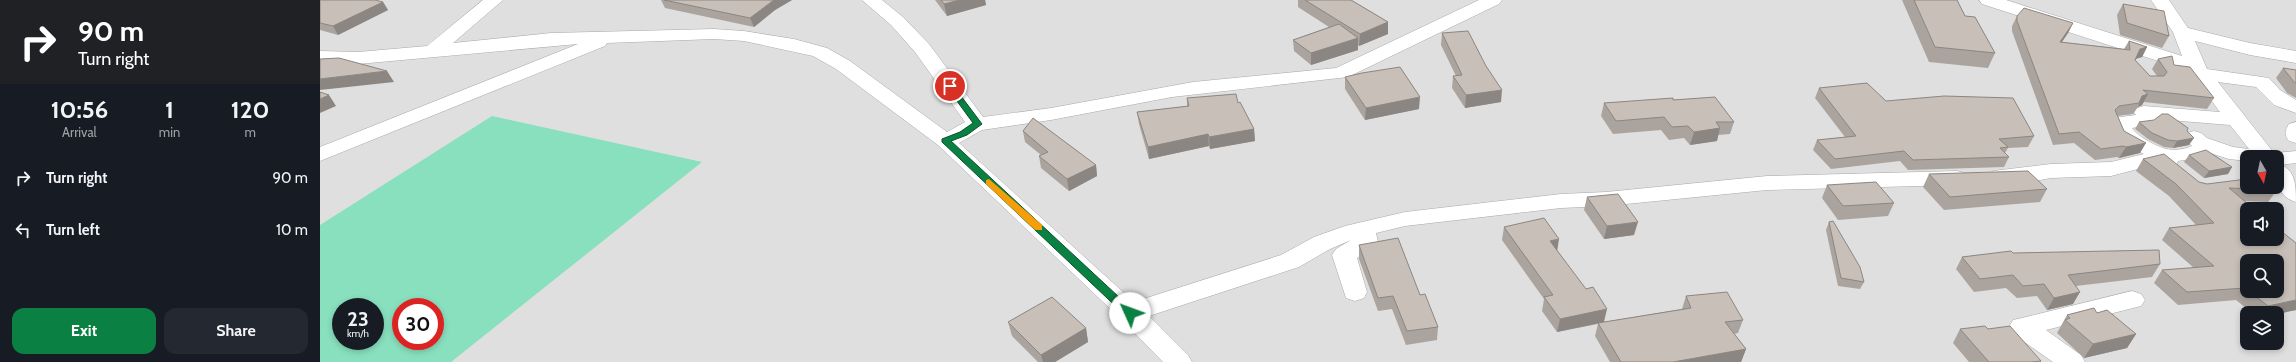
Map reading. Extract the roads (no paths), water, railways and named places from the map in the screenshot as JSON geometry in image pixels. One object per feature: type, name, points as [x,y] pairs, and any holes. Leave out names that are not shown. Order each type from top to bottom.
[{"type":"street","points":[[433,50],[494,0]]},
{"type":"street","points":[[871,0],[897,21],[922,48],[977,124]]},
{"type":"street","points":[[945,141],[964,134],[977,124],[1011,121],[1173,91],[1317,77],[1342,73],[1493,0]]},
{"type":"street","points":[[1988,0],[2169,58],[2199,71],[2262,82],[2283,103],[2296,107]]},
{"type":"street","points":[[2160,0],[2182,32],[2199,71],[2261,150]]},
{"type":"street","points":[[2182,32],[2250,49],[2296,57]]},
{"type":"street","points":[[320,57],[358,58],[551,39],[714,34],[744,36],[794,45],[820,52],[843,65],[945,141],[1130,313],[1179,362]]},
{"type":"street","points":[[320,155],[612,37]]},
{"type":"street","points":[[2141,71],[2143,64],[2169,58]]},
{"type":"street","points":[[2184,174],[2153,148],[2133,142],[2123,134],[2120,122],[2143,121],[2148,118],[2144,112],[2238,119]]},
{"type":"street","points":[[2296,128],[2296,137]]},
{"type":"street","points":[[1130,313],[1290,261],[1322,243],[1364,229],[1405,219],[1560,201],[1767,183],[2029,175],[2051,171],[2111,169],[2161,156],[2189,154],[2206,147],[2197,140],[2229,153],[2240,154]]},
{"type":"street","points":[[2284,159],[2296,157]]},
{"type":"street","points":[[1356,292],[1344,255],[1366,242],[1364,229]]},
{"type":"street","points":[[2072,362],[2022,327],[2132,300]]}]
